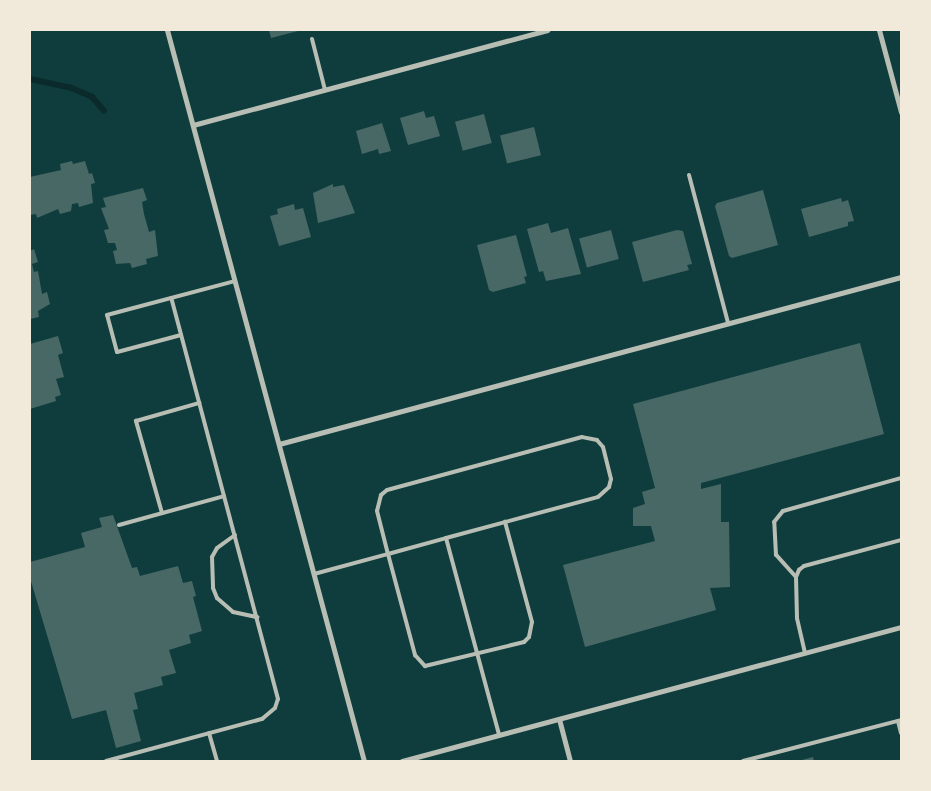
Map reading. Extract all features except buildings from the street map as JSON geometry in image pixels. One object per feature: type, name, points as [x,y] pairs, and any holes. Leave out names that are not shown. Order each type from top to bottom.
[{"type":"street","points":[[167,30],[364,761]]},
{"type":"street","points":[[193,125],[548,30]]},
{"type":"street","points":[[879,30],[900,102],[901,112]]},
{"type":"street","points":[[279,444],[901,277]]},
{"type":"street","points":[[402,761],[901,627]]},
{"type":"street","points":[[559,719],[570,761]]},
{"type":"lane","points":[[312,39],[325,90]]},
{"type":"lane","points":[[689,174],[728,323]]},
{"type":"lane","points":[[181,335],[117,352],[107,315],[235,282]]},
{"type":"lane","points":[[106,761],[262,719],[275,708],[276,689],[171,298]]},
{"type":"lane","points":[[162,513],[136,421],[199,403]]},
{"type":"lane","points":[[314,574],[388,554],[505,522],[605,493],[611,479],[603,447],[597,440],[582,437],[386,490],[377,501],[377,511],[388,554],[419,661],[433,666],[524,642],[532,630],[505,522]]},
{"type":"lane","points":[[796,577],[776,555],[774,522],[783,511],[901,478]]},
{"type":"lane","points":[[119,525],[224,496]]},
{"type":"lane","points":[[235,535],[217,548],[212,558],[212,588],[217,598],[233,612],[257,617]]},
{"type":"lane","points":[[446,538],[499,736]]},
{"type":"lane","points":[[805,653],[797,618],[796,577],[804,566],[901,540]]},
{"type":"lane","points":[[743,761],[899,720],[901,733]]},
{"type":"lane","points":[[210,733],[217,761]]},
{"type":"waterway","points":[[30,79],[69,87],[92,97],[104,111]]}]
